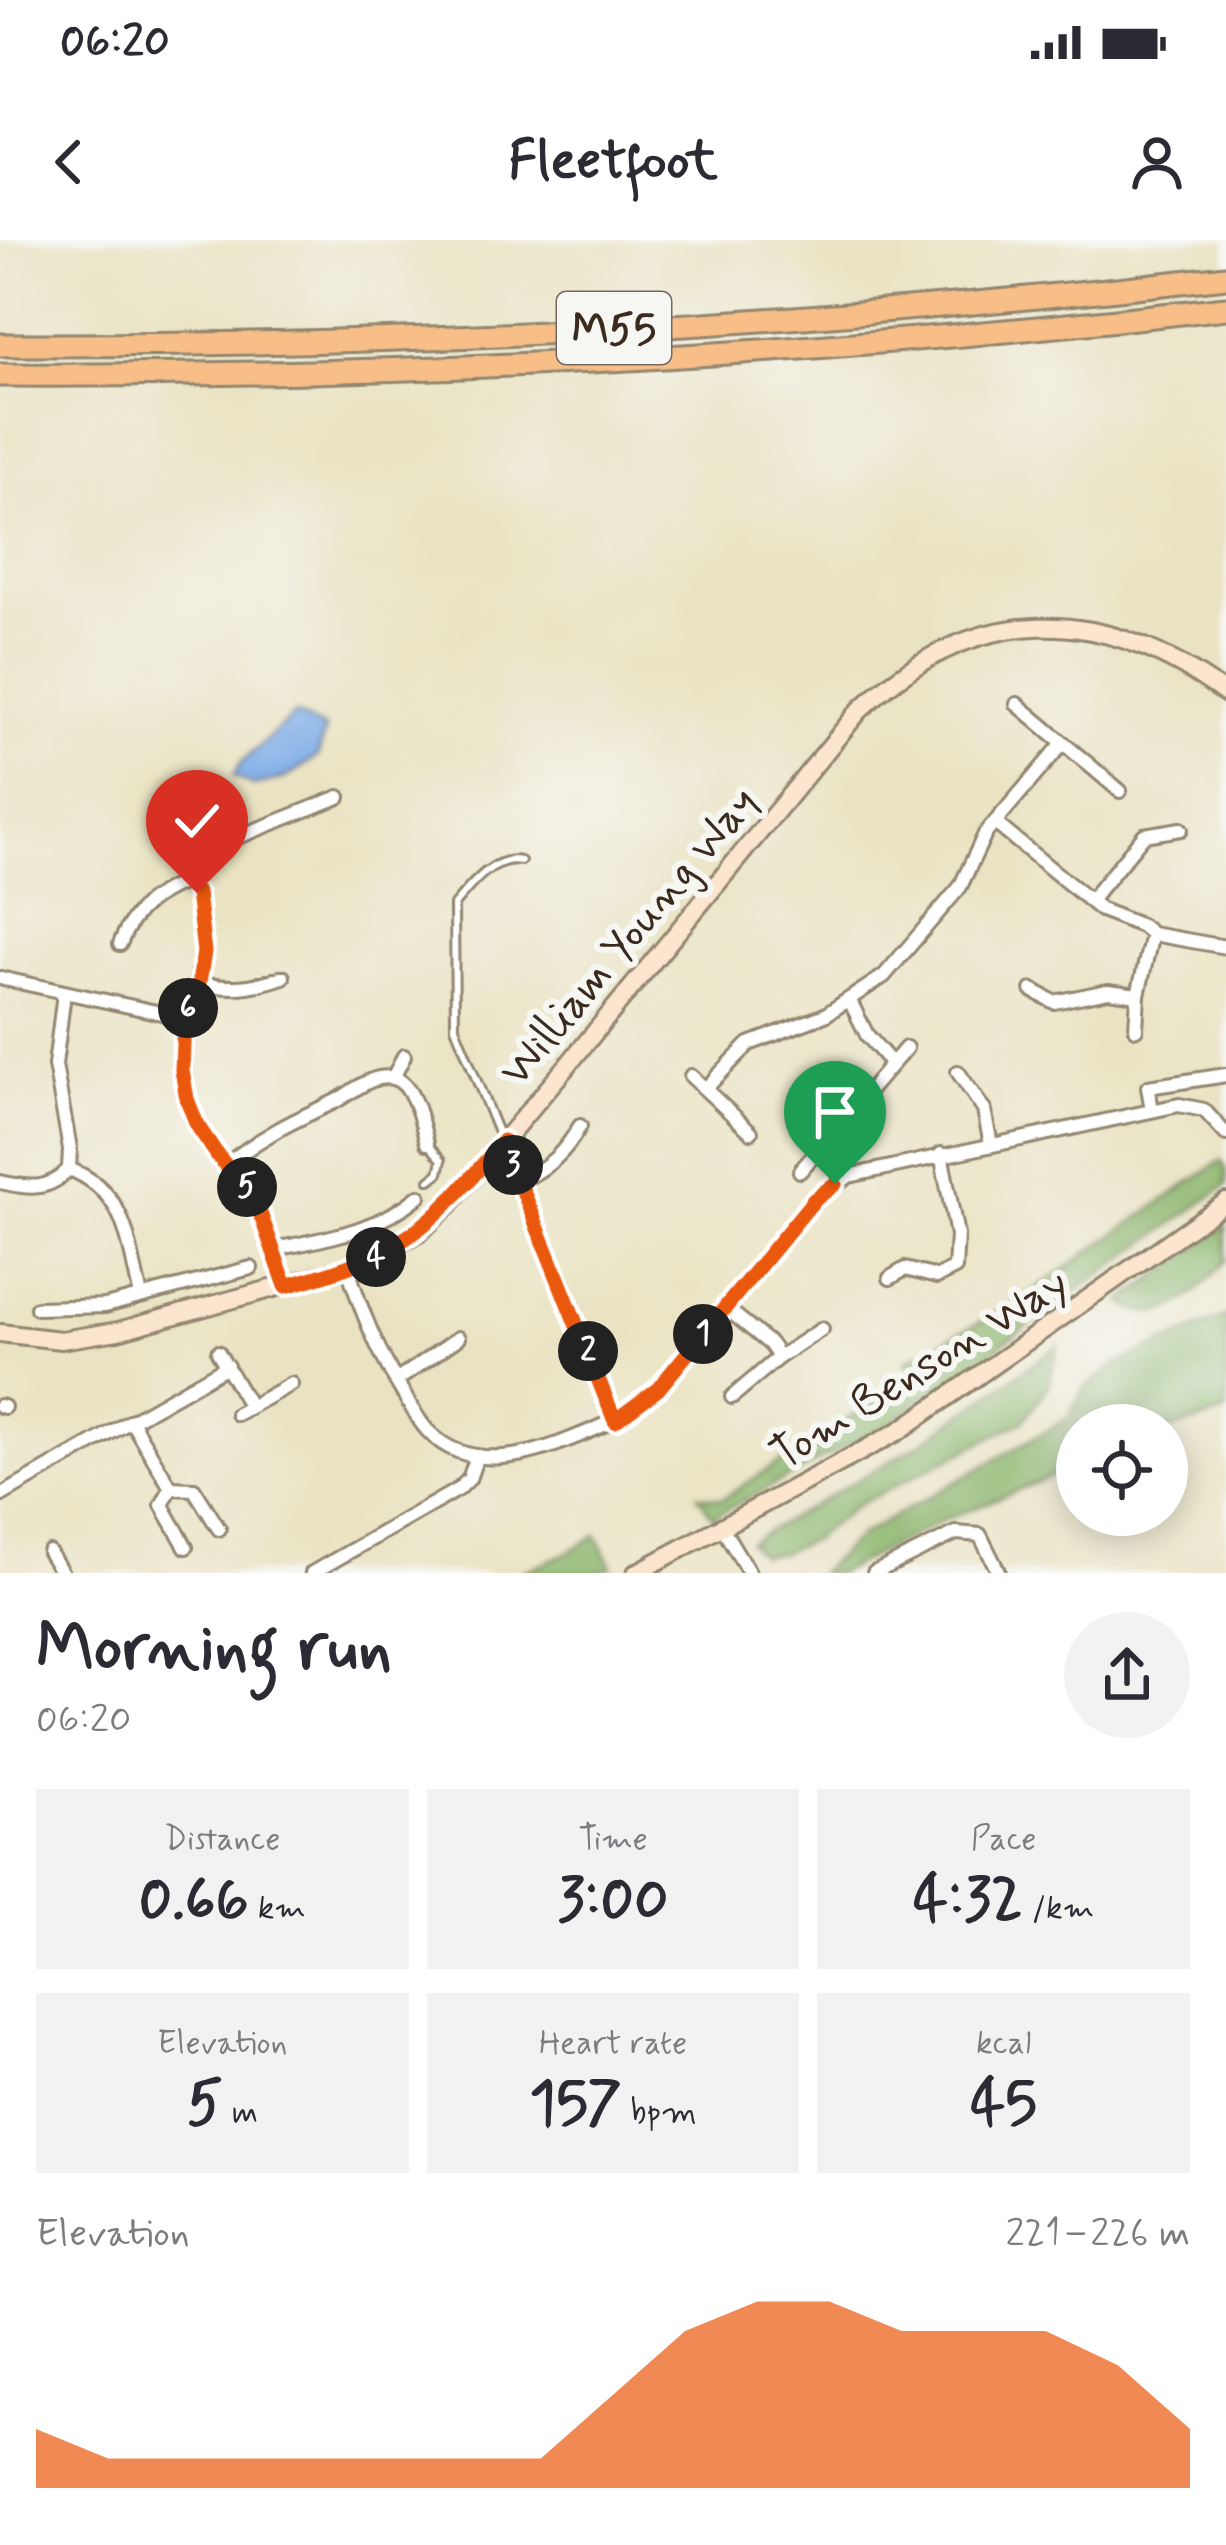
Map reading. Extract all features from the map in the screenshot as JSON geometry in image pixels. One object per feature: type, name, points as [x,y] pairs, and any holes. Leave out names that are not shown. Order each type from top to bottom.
[{"type":"highway","name":"M55","points":[[0,345],[381,338],[630,327],[1070,294],[1226,277]]},
{"type":"highway","name":"M55","points":[[0,375],[387,368],[634,356],[860,342],[1226,308]]},
{"type":"main road","name":"William Young Way","points":[[0,1333],[39,1339],[86,1337],[348,1268],[424,1228],[450,1204],[859,711],[923,662],[986,633],[1045,624],[1085,628],[1163,654],[1226,694]]},
{"type":"main road","name":"Tom Benson Way","points":[[636,1573],[899,1431],[1226,1202]]},
{"type":"street","points":[[1017,704],[1120,791]]},
{"type":"street","points":[[705,1089],[761,1036],[810,1021],[850,1001],[884,976],[965,879],[980,842],[994,823],[1063,743]]},
{"type":"street","points":[[180,860],[339,797]]},
{"type":"street","points":[[1159,815],[1160,830]]},
{"type":"street","points":[[994,823],[1090,901],[1152,934],[1226,947]]},
{"type":"street","points":[[1090,901],[1144,835],[1181,829]]},
{"type":"street","points":[[170,844],[191,879],[203,919],[199,983],[184,1018],[182,1070],[187,1099],[197,1125],[250,1191],[286,1286]]},
{"type":"street","points":[[120,944],[137,910],[150,898],[191,879]]},
{"type":"street","points":[[1136,1029],[1138,995],[1152,934]]},
{"type":"street","points":[[199,983],[230,990],[283,977]]},
{"type":"street","points":[[0,978],[184,1018]]},
{"type":"street","points":[[1032,990],[1054,1002],[1108,991],[1138,995]]},
{"type":"street","points":[[0,1182],[37,1188],[52,1184],[69,1168],[55,1065],[64,993]]},
{"type":"street","points":[[850,1001],[867,1035],[892,1064]]},
{"type":"street","points":[[800,1171],[906,1048]]},
{"type":"street","points":[[393,1078],[404,1056]]},
{"type":"street","points":[[958,1072],[984,1110],[991,1144]]},
{"type":"street","points":[[1152,1110],[1148,1087],[1226,1075]]},
{"type":"street","points":[[691,1076],[751,1132]]},
{"type":"street","points":[[226,1165],[302,1114],[337,1102],[361,1085],[393,1078],[406,1086],[428,1143]]},
{"type":"street","points":[[348,1268],[365,1324],[432,1435],[477,1456],[524,1455],[615,1421],[658,1389],[823,1192],[866,1170],[1184,1105],[1199,1107],[1226,1134]]},
{"type":"street","points":[[520,1181],[546,1169],[566,1150],[580,1126]]},
{"type":"street","points":[[890,1278],[905,1269],[937,1277],[955,1268],[957,1235],[940,1154]]},
{"type":"street","points":[[69,1168],[88,1176],[113,1198],[141,1296]]},
{"type":"street","points":[[275,1249],[365,1229],[402,1211],[419,1196]]},
{"type":"street","points":[[37,1308],[82,1308],[251,1268]]},
{"type":"street","points":[[725,1307],[770,1343],[779,1358]]},
{"type":"street","points":[[732,1397],[822,1330]]},
{"type":"street","points":[[396,1382],[458,1338]]},
{"type":"street","points":[[218,1352],[244,1411],[291,1384]]},
{"type":"street","points":[[0,1496],[226,1366]]},
{"type":"street","points":[[130,1421],[171,1488]]},
{"type":"street","points":[[312,1573],[459,1489],[469,1479],[477,1456]]},
{"type":"street","points":[[171,1488],[194,1489],[219,1529]]},
{"type":"street","points":[[171,1488],[162,1505],[186,1546]]},
{"type":"street","points":[[723,1529],[748,1573]]},
{"type":"street","points":[[874,1573],[956,1533],[980,1535],[999,1573]]},
{"type":"street","points":[[50,1552],[59,1572]]},
{"type":"lane","points":[[521,861],[508,859],[496,865],[454,904],[455,1027],[615,1421]]},
{"type":"lane","points":[[428,1143],[442,1160],[439,1173],[430,1180]]},
{"type":"green space","points":[[1221,1161],[1226,1186],[893,1421],[713,1517],[698,1495],[722,1499],[913,1377],[906,1360],[1011,1306]]},
{"type":"green space","points":[[1226,1226],[1226,1261],[1192,1295],[1166,1311],[1152,1313],[1122,1302]]},
{"type":"green space","points":[[1226,1316],[1226,1413],[1188,1425],[1188,1404],[1076,1404],[1084,1389],[1117,1364]]},
{"type":"green space","points":[[1058,1346],[1048,1387],[1023,1421],[855,1506],[812,1540],[781,1553],[760,1555],[749,1542],[920,1444]]},
{"type":"green space","points":[[1056,1425],[1056,1474],[946,1519],[838,1573],[819,1573],[858,1537]]},
{"type":"green space","points":[[596,1535],[612,1566],[595,1573],[519,1573],[568,1553]]},
{"type":"water","points":[[295,714],[325,729],[318,756],[286,778],[253,786],[233,776],[241,763]]},
{"type":"route","points":[[197,893],[204,952],[182,1035],[187,1099],[197,1125],[256,1202],[286,1286],[354,1266],[412,1237],[441,1214],[503,1141],[615,1421],[658,1389],[814,1200],[835,1184]]}]
